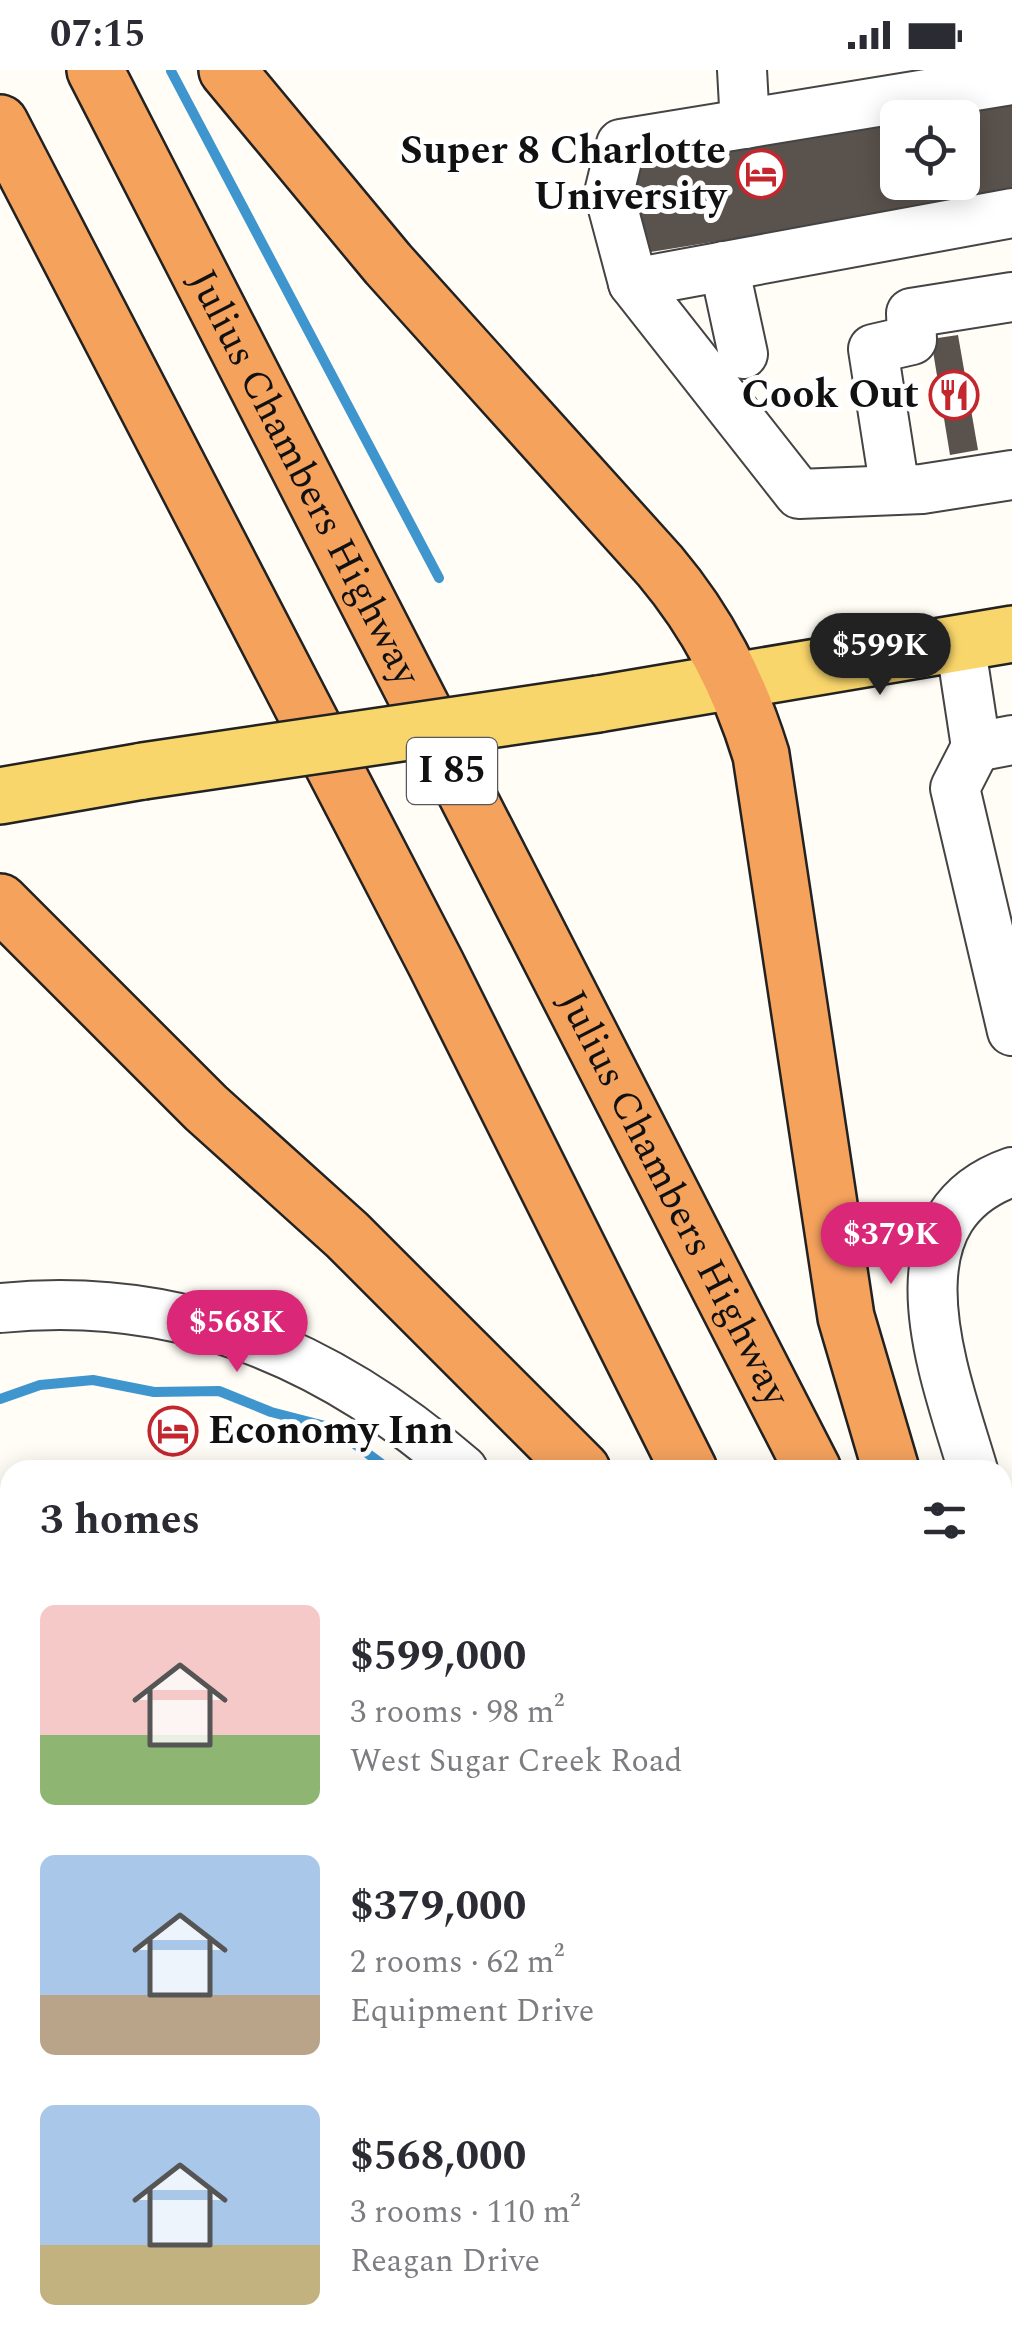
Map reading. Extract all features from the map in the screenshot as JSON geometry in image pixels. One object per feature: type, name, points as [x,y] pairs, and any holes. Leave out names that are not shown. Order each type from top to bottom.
[{"type":"highway","name":"Julius Chambers Highway","points":[[95,70],[808,1460]]},
{"type":"highway","points":[[227,70],[388,264],[660,566],[688,601],[734,679],[761,754],[846,1317],[889,1460]]},
{"type":"highway","name":"I 85","points":[[0,123],[445,981],[683,1460]]},
{"type":"highway","points":[[0,902],[206,1108],[347,1235],[572,1460]]},
{"type":"main road","points":[[0,796],[598,704],[986,638]]},
{"type":"street","points":[[742,70],[745,124]]},
{"type":"street","points":[[1012,80],[621,144],[609,193],[633,284],[799,494],[895,490],[1012,475]]},
{"type":"street","points":[[633,284],[1012,213]]},
{"type":"street","points":[[724,266],[744,354]]},
{"type":"street","points":[[895,490],[872,349],[912,340],[911,312],[1012,297]]},
{"type":"street","points":[[986,638],[994,743],[955,788],[1012,1031]]},
{"type":"street","points":[[971,1460],[930,1292],[932,1258],[945,1226],[966,1199],[994,1179],[1012,1172]]},
{"type":"street","points":[[0,1308],[56,1303],[120,1306],[240,1334],[308,1362],[367,1396],[450,1460]]},
{"type":"building","name":"Super 8 Charlotte University","points":[[1012,103],[1012,194],[980,199],[980,108]]},
{"type":"building","name":"Super 8 Charlotte University","points":[[880,125],[880,200],[975,200],[638,254],[624,166]]},
{"type":"building","name":"Cook Out","points":[[958,335],[978,450],[950,455],[931,339]]},
{"type":"waterway","points":[[171,71],[439,578]]},
{"type":"waterway","points":[[0,1399],[40,1385],[93,1380],[154,1392],[219,1391],[271,1412],[333,1428],[376,1460]]},
{"type":"place","name":"Super 8 Charlotte University","points":[[761,174]]},
{"type":"place","name":"Cook Out","points":[[954,395]]},
{"type":"place","name":"Economy Inn","points":[[173,1431]]}]
